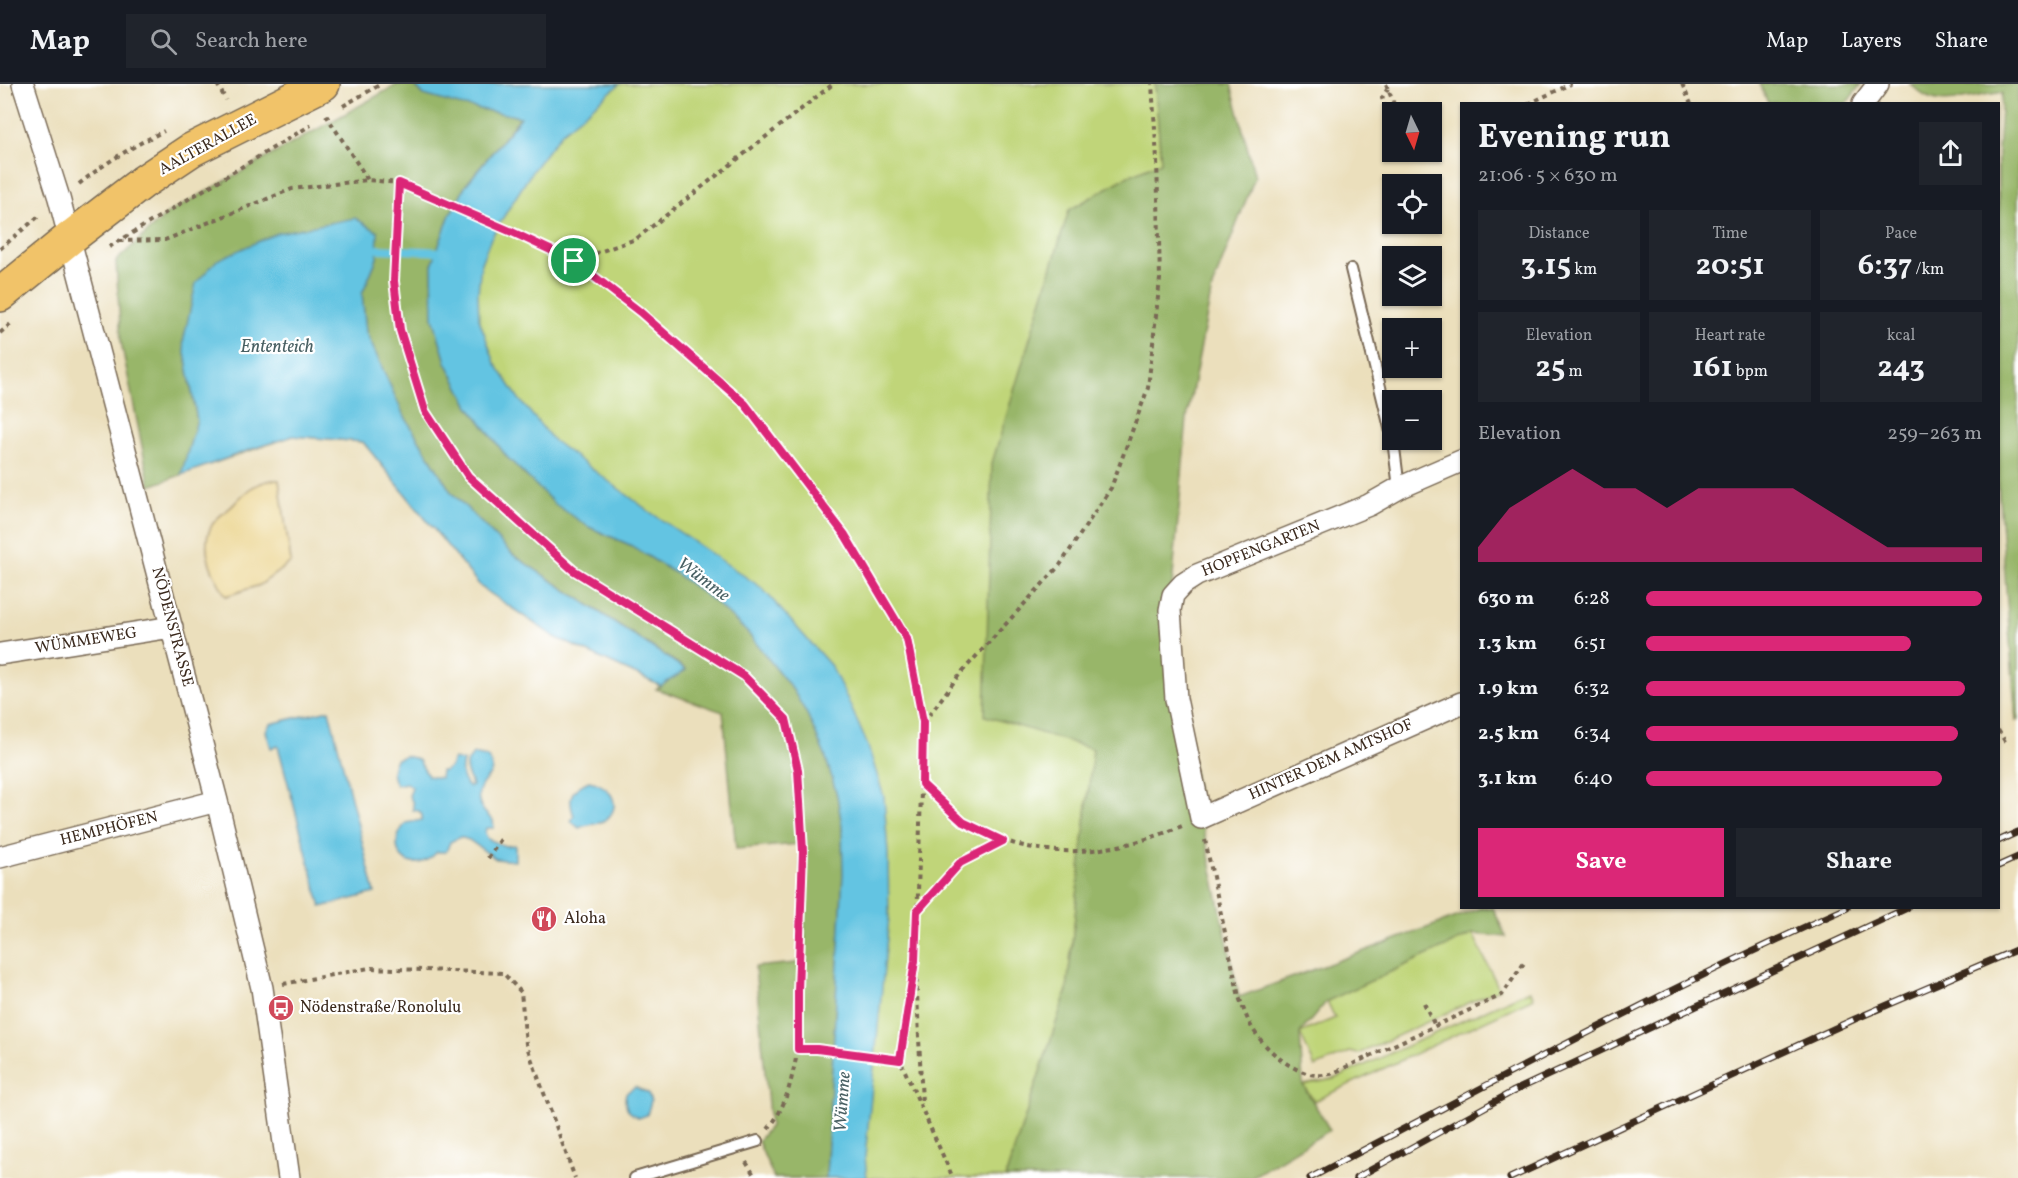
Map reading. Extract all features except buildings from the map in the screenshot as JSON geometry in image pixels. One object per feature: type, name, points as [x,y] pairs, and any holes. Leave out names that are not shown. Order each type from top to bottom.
[{"type":"main road","name":"AALTERALLEE","points":[[9,306],[73,253],[143,182],[191,150],[324,84]]},
{"type":"street","name":"NÖDENSTRASSE","points":[[23,84],[60,198],[217,801],[262,988],[289,1178]]},
{"type":"street","points":[[1864,102],[1878,84]]},
{"type":"street","name":"HOPFENGARTEN","points":[[1201,818],[1176,699],[1170,610],[1173,595],[1183,584],[1197,575],[1369,505],[1399,488],[1460,461]]},
{"type":"street","name":"WÜMMEWEG","points":[[0,654],[172,627]]},
{"type":"street","name":"HINTER DEM AMTSHOF","points":[[1201,818],[1460,703]]},
{"type":"street","name":"HEMPHÖFEN","points":[[0,857],[217,801]]},
{"type":"lane","points":[[1351,269],[1382,397]]},
{"type":"lane","points":[[1394,450],[1399,488]]},
{"type":"lane","points":[[635,1178],[758,1141]]},
{"type":"path","points":[[217,84],[226,100]]},
{"type":"path","points":[[368,180],[326,116],[381,84]]},
{"type":"path","points":[[574,261],[636,239],[833,84]]},
{"type":"path","points":[[923,722],[960,675],[1060,565],[1111,488],[1148,388],[1160,279],[1157,159],[1152,84]]},
{"type":"path","points":[[1532,102],[1571,84]]},
{"type":"path","points":[[1682,84],[1689,102]]},
{"type":"path","points":[[1387,86],[1393,102]]},
{"type":"path","points":[[1383,102],[1382,98],[1387,86]]},
{"type":"path","points":[[119,241],[316,122]]},
{"type":"path","points":[[73,253],[119,241],[165,240],[292,189],[368,180],[399,183],[574,261],[640,312],[745,404],[845,535],[907,639],[923,722],[915,961],[922,1107]]},
{"type":"path","points":[[399,183],[394,281],[400,330],[425,411],[468,476],[573,570],[744,676],[786,719],[798,770],[803,851],[798,1049],[790,1086],[779,1116],[758,1141]]},
{"type":"path","points":[[0,333],[9,306]]},
{"type":"path","points":[[2000,733],[2006,743]]},
{"type":"path","points":[[922,784],[963,822],[1003,841],[1040,850],[1075,852],[1121,847],[1165,833],[1201,818],[1239,998],[1249,1022],[1267,1047],[1290,1066],[1305,1073],[1318,1076],[1331,1074],[1502,995],[1524,963]]},
{"type":"path","points":[[488,858],[501,839]]},
{"type":"path","points":[[917,911],[960,863],[1003,841]]},
{"type":"path","points":[[915,961],[900,1060],[953,1178]]},
{"type":"path","points":[[262,988],[369,968],[503,974],[521,992],[526,1044],[575,1178]]},
{"type":"path","points":[[1424,1003],[1435,1026]]},
{"type":"path","points":[[798,1049],[817,1049],[900,1060]]},
{"type":"green space","points":[[398,84],[413,84],[424,95],[521,116],[466,185],[449,217],[432,265],[433,317],[446,362],[469,406],[507,457],[527,477],[589,527],[630,545],[675,573],[716,603],[748,633],[793,690],[808,716],[825,755],[837,795],[842,826],[843,874],[826,1178],[774,1178],[758,1141],[770,1126],[755,967],[806,962],[800,844],[736,849],[723,712],[656,689],[686,669],[513,555],[451,492],[403,414],[366,332],[362,294],[377,258],[183,342],[197,420],[181,475],[150,486],[121,342],[116,261],[168,213]]},
{"type":"green space","points":[[403,84],[1155,84],[1161,162],[1128,176],[1093,749],[1067,990],[1005,1178],[774,1178],[758,1141],[774,1121],[810,964],[801,841],[725,708],[661,686],[555,637],[481,587],[363,442],[293,436],[156,483]]},
{"type":"green space","points":[[1155,84],[1231,84],[1255,177],[1212,288],[1187,418],[1170,610],[1201,818],[1239,997],[1478,909],[1493,909],[1506,937],[1473,934],[1327,1001],[1300,1033],[1303,1085],[1330,1130],[1250,1178],[1005,1178],[1067,990],[1093,749],[985,716],[992,463],[1069,210],[1128,176],[1161,162]]},
{"type":"green space","points":[[1760,84],[1861,84],[1848,102],[1768,102]]},
{"type":"green space","points":[[1910,84],[2018,84],[2018,720],[2016,721],[2000,509],[2000,123],[2002,93],[1943,101],[1925,96]]},
{"type":"green space","points":[[1473,934],[1499,989],[1358,1054],[1350,1052],[1315,1067],[1300,1033],[1335,1018],[1327,1001]]},
{"type":"green space","points":[[1530,990],[1534,998],[1314,1101],[1303,1085],[1334,1079]]},
{"type":"sand","points":[[279,480],[291,562],[260,585],[226,596],[207,554],[211,527],[247,491],[260,483]]},
{"type":"water","name":"Wümme","points":[[413,84],[620,84],[561,133],[533,170],[491,238],[481,263],[478,293],[479,319],[495,363],[519,399],[553,440],[650,512],[762,588],[831,666],[847,698],[868,746],[884,797],[888,853],[889,918],[865,1157],[867,1178],[826,1178],[843,874],[842,826],[837,795],[825,755],[808,716],[793,690],[748,633],[716,603],[675,573],[630,545],[589,527],[555,504],[507,457],[469,406],[446,362],[433,317],[432,265],[449,217],[466,185],[521,117],[459,105],[424,95]]},
{"type":"water","name":"Ententeich","points":[[355,218],[378,232],[377,258],[362,294],[366,332],[403,414],[451,492],[513,555],[686,670],[661,686],[555,637],[481,587],[363,442],[293,436],[181,475],[197,420],[183,342],[196,283],[217,260],[277,233]]},
{"type":"water","points":[[329,710],[375,893],[321,907],[278,746],[271,748],[266,731],[270,724]]},
{"type":"water","points":[[473,754],[487,757],[491,763],[492,770],[481,786],[478,796],[485,813],[493,820],[494,828],[486,828],[485,833],[488,839],[505,846],[515,845],[515,861],[496,859],[469,840],[460,837],[450,842],[446,852],[437,852],[427,860],[418,863],[409,862],[398,851],[399,833],[406,823],[422,820],[422,815],[419,811],[413,810],[413,803],[409,796],[412,787],[406,783],[396,785],[392,772],[396,759],[405,756],[418,759],[428,776],[440,778],[441,771],[450,767],[454,759],[463,761],[462,775],[469,787],[472,786],[466,771],[466,764]]},
{"type":"water","points":[[589,781],[607,790],[614,800],[614,806],[612,813],[604,821],[579,828],[571,821],[574,816],[571,804],[572,794],[578,787]]},
{"type":"water","points":[[635,1087],[648,1093],[651,1101],[647,1115],[639,1118],[629,1111],[625,1101],[626,1093]]},
{"type":"waterway","points":[[378,249],[445,252]]},
{"type":"railway","points":[[2000,840],[2018,832]]},
{"type":"railway","points":[[2000,865],[2018,857]]},
{"type":"railway","points":[[1310,1178],[1711,971],[1845,909]]},
{"type":"railway","points":[[1356,1178],[1512,1092],[1905,909]]},
{"type":"railway","points":[[1510,1178],[1855,1019],[2018,949]]},
{"type":"place","name":"Aloha","points":[[544,919]]},
{"type":"place","name":"Nödenstraße/Ronolulu","points":[[281,1008]]},
{"type":"route","points":[[399,183],[574,261],[640,312],[745,404],[845,535],[907,639],[923,722],[922,784],[963,822],[1003,841],[960,863],[917,911],[915,961],[900,1060],[817,1049],[798,1049],[803,851],[798,770],[786,719],[744,676],[573,570],[468,476],[425,411],[400,330],[394,281],[399,183]]}]
